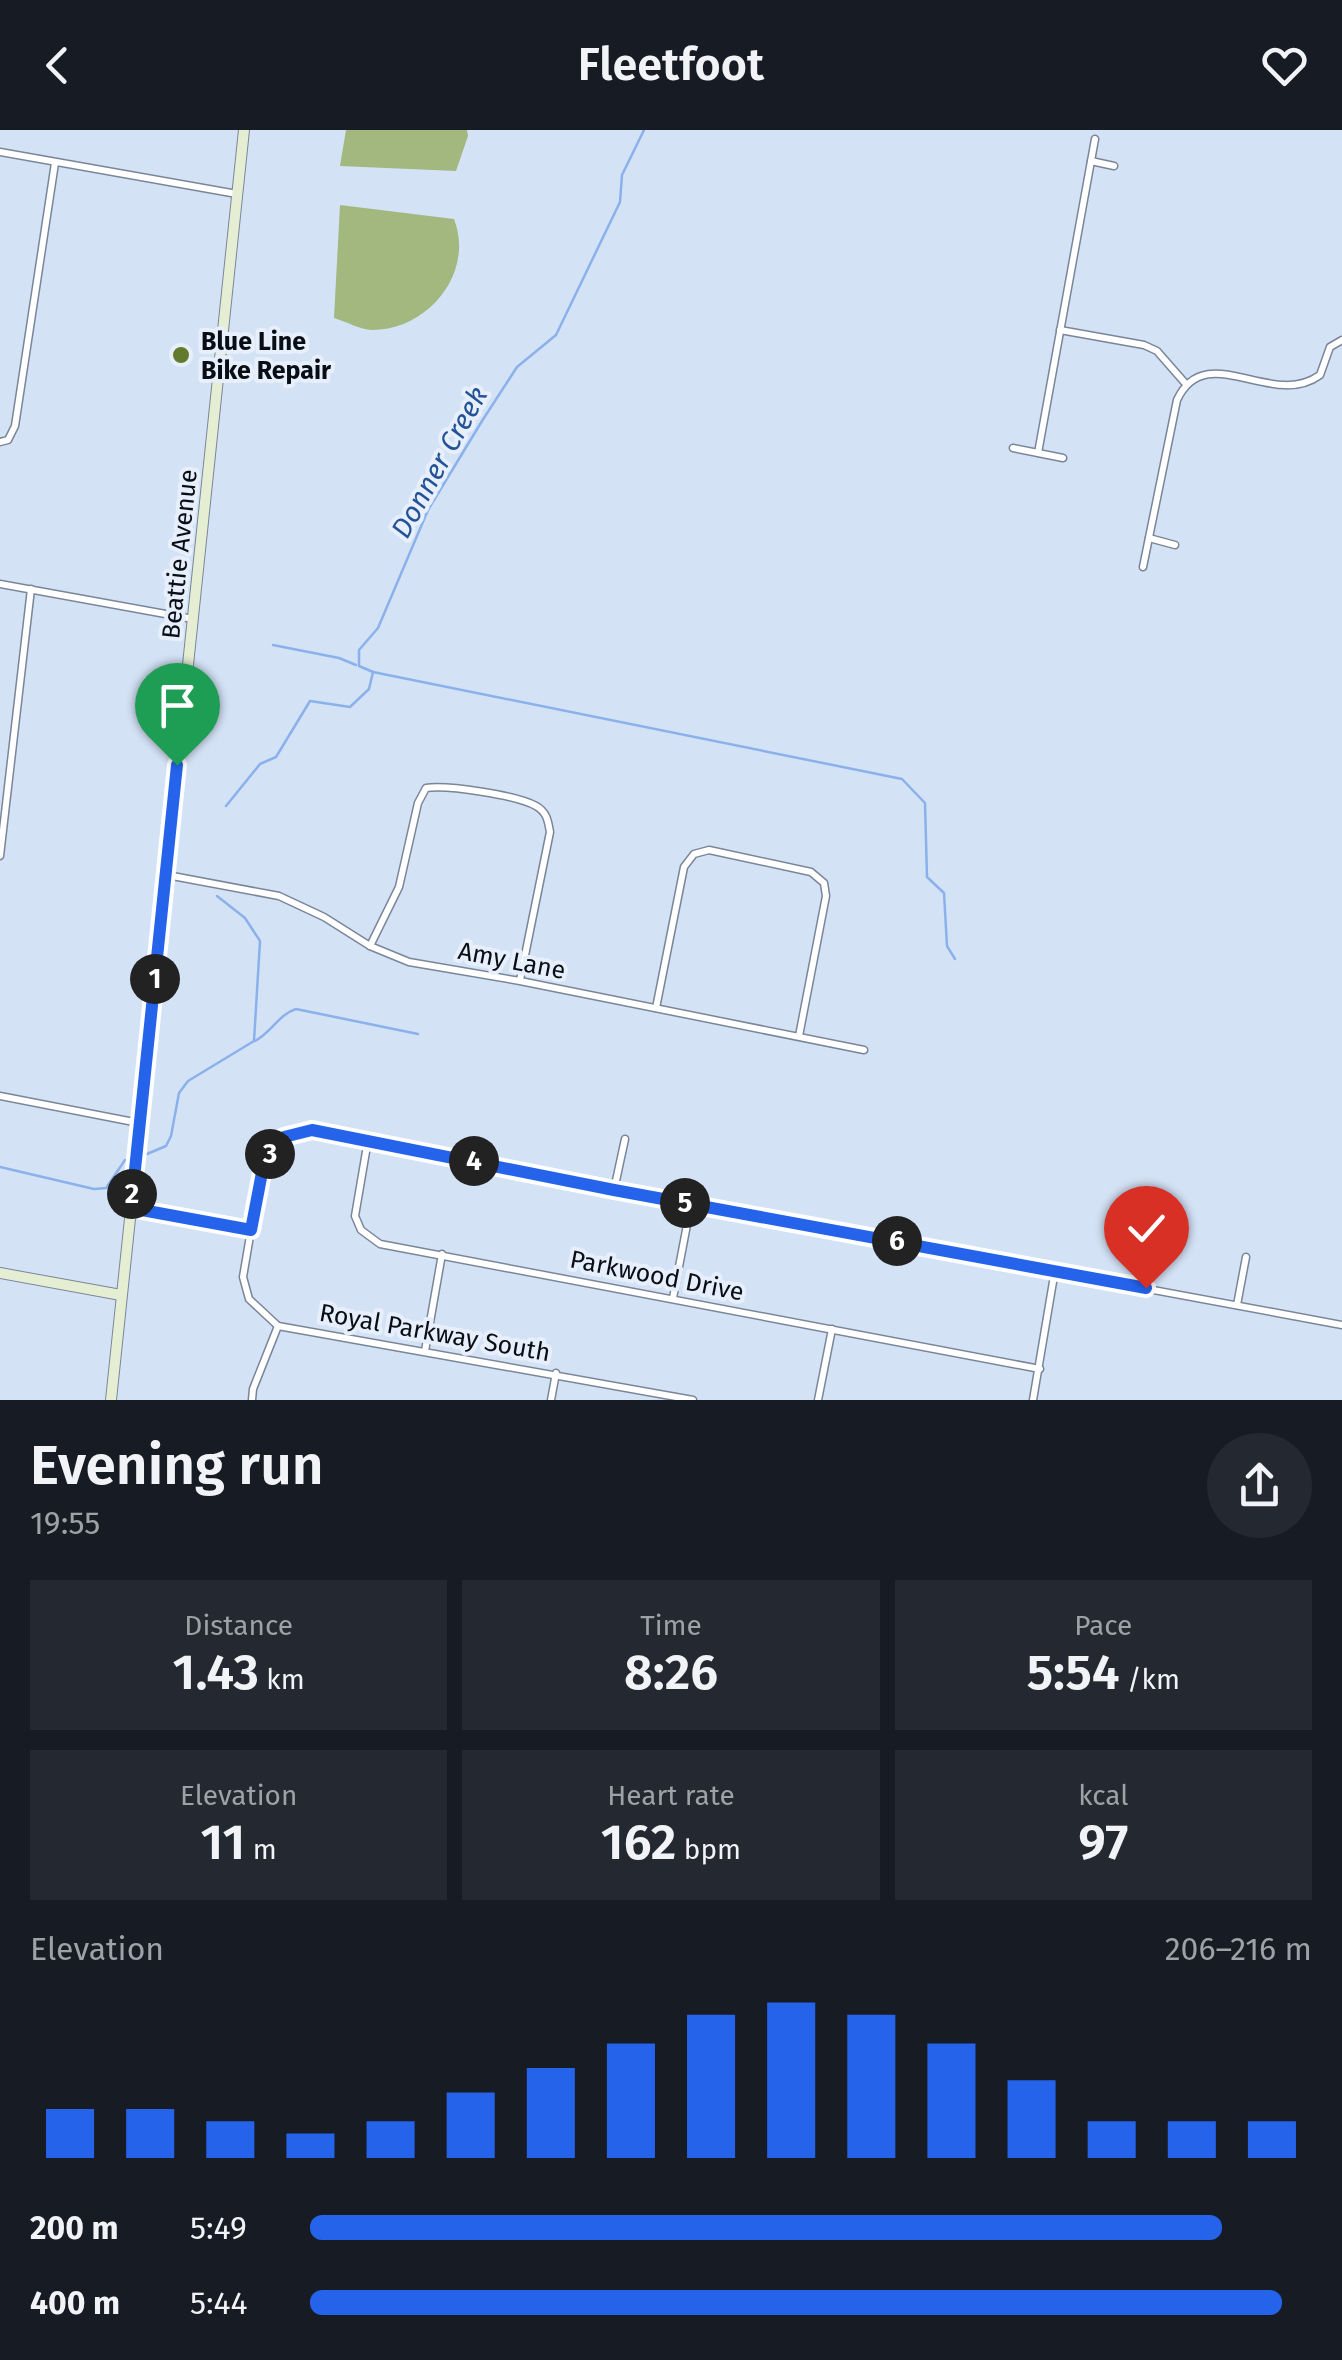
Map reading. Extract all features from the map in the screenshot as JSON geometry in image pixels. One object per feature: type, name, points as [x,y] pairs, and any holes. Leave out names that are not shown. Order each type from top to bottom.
[{"type":"street","name":"Beattie Avenue","points":[[111,1400],[244,130]]},
{"type":"street","points":[[1038,453],[1094,139]]},
{"type":"street","points":[[0,152],[238,194]]},
{"type":"street","points":[[1091,161],[1114,166]]},
{"type":"street","points":[[4,441],[15,426],[55,163]]},
{"type":"street","points":[[1060,330],[1144,345],[1157,351],[1185,383]]},
{"type":"street","points":[[1144,567],[1176,400],[1185,383],[1197,375],[1212,373],[1295,388],[1320,375],[1330,347],[1342,340]]},
{"type":"street","points":[[1013,448],[1063,458]]},
{"type":"street","points":[[1149,538],[1175,545]]},
{"type":"street","points":[[0,584],[192,618]]},
{"type":"street","points":[[0,856],[31,589]]},
{"type":"street","points":[[370,946],[399,887],[418,803],[426,788],[447,785],[535,805],[547,816],[550,832],[520,981]]},
{"type":"street","points":[[656,1008],[684,867],[694,854],[709,850],[811,872],[824,883],[826,896],[799,1036]]},
{"type":"street","name":"Amy Lane","points":[[166,874],[279,896],[324,917],[370,946],[409,962],[864,1050]]},
{"type":"street","points":[[0,1096],[139,1122]]},
{"type":"street","points":[[252,1400],[278,1326],[248,1299],[243,1277],[264,1162],[284,1137],[312,1130],[1342,1325]]},
{"type":"street","name":"Parkwood Drive","points":[[368,1140],[355,1216],[361,1230],[380,1244],[1040,1369]]},
{"type":"street","points":[[614,1190],[625,1140]]},
{"type":"street","points":[[673,1298],[691,1204]]},
{"type":"street","points":[[131,1208],[251,1230]]},
{"type":"street","points":[[425,1351],[442,1254]]},
{"type":"street","points":[[1237,1305],[1246,1257]]},
{"type":"street","points":[[1034,1400],[1055,1270]]},
{"type":"street","points":[[0,1272],[121,1295]]},
{"type":"street","name":"Royal Parkway South","points":[[278,1326],[693,1400]]},
{"type":"street","points":[[818,1400],[832,1329]]},
{"type":"street","points":[[551,1400],[556,1373]]},
{"type":"green space","points":[[346,130],[467,130],[468,136],[456,171],[340,166]]},
{"type":"green space","points":[[340,205],[454,219],[458,259],[442,295],[428,309],[411,320],[372,330],[334,318]]},
{"type":"waterway","name":"Donner Creek","points":[[226,806],[260,764],[276,757],[310,701],[350,707],[369,689],[373,672],[359,666],[359,650],[378,628],[428,510],[482,421],[517,367],[556,335],[620,202],[622,175],[644,130]]},
{"type":"waterway","points":[[273,645],[356,665]]},
{"type":"waterway","points":[[373,672],[902,779],[925,803],[927,877],[944,893],[947,946],[955,959]]},
{"type":"waterway","name":"Donner Creek","points":[[147,1154],[166,1146],[179,1093],[188,1081],[254,1041],[260,941],[245,918],[217,896]]},
{"type":"waterway","points":[[255,1041],[296,1009],[418,1034]]},
{"type":"waterway","name":"Donner Creek","points":[[0,1167],[94,1189],[106,1188],[125,1160]]},
{"type":"place","name":"Blue Line Bike Repair","points":[[181,355]]},
{"type":"route","points":[[177,765],[131,1208],[251,1230],[264,1162],[284,1137],[312,1130],[1146,1288]]}]
